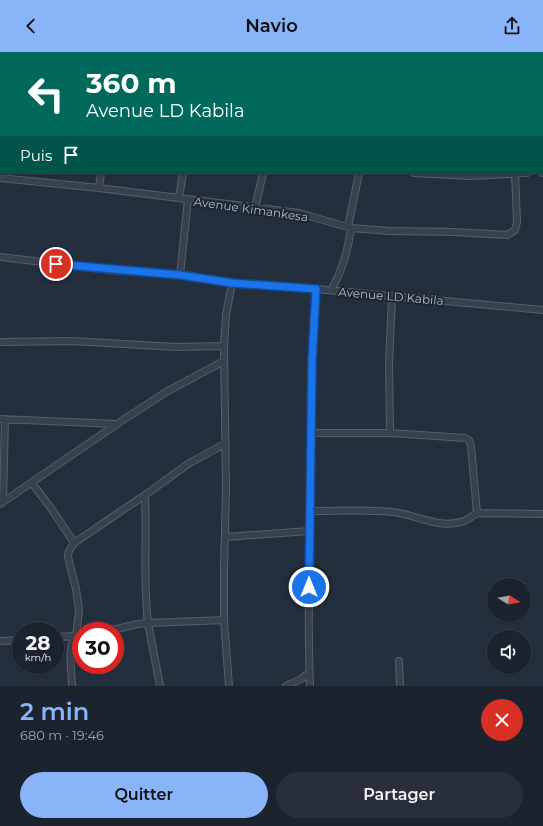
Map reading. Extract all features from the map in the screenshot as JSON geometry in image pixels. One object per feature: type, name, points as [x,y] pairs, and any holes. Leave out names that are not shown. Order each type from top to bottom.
[{"type":"street","points":[[99,188],[101,174]]},
{"type":"street","points":[[179,198],[183,174]]},
{"type":"street","points":[[255,208],[263,174]]},
{"type":"street","points":[[331,290],[342,270],[348,247],[359,174]]},
{"type":"street","points":[[433,174],[470,176],[501,174]]},
{"type":"street","name":"Avenue Kimankesa","points":[[0,178],[99,188],[299,213],[350,227],[390,231],[507,235],[515,230],[517,222],[516,174]]},
{"type":"street","points":[[180,275],[188,199]]},
{"type":"street","name":"Avenue LD Kabila","points":[[0,257],[110,270],[180,275],[232,283],[331,290],[543,310]]},
{"type":"street","points":[[229,686],[224,620],[226,443],[224,346],[226,315],[232,283]]},
{"type":"street","points":[[310,686],[312,361],[316,289]]},
{"type":"street","points":[[390,433],[389,364],[392,296]]},
{"type":"street","points":[[0,342],[79,342],[176,346],[224,346]]},
{"type":"street","points":[[1,503],[166,392],[224,360]]},
{"type":"street","points":[[1,503],[3,419],[117,424]]},
{"type":"street","points":[[311,433],[390,433],[465,438],[469,440],[472,446],[477,513]]},
{"type":"street","points":[[79,622],[79,610],[76,589],[68,557],[71,546],[188,464],[226,443]]},
{"type":"street","points":[[32,483],[74,543]]},
{"type":"street","points":[[145,495],[146,607],[160,686]]},
{"type":"street","points":[[310,511],[393,512],[422,520],[444,523],[457,523],[464,521],[477,513],[543,514]]},
{"type":"street","points":[[225,537],[310,531]]},
{"type":"street","points":[[124,627],[138,624],[224,620]]},
{"type":"street","points":[[0,641],[12,640]]},
{"type":"street","points":[[72,642],[70,650],[72,686]]},
{"type":"street","points":[[399,661],[400,686]]},
{"type":"street","points":[[286,686],[301,679],[309,673]]},
{"type":"route","points":[[56,264],[110,270],[180,275],[232,283],[316,289],[312,361],[309,587]]}]
